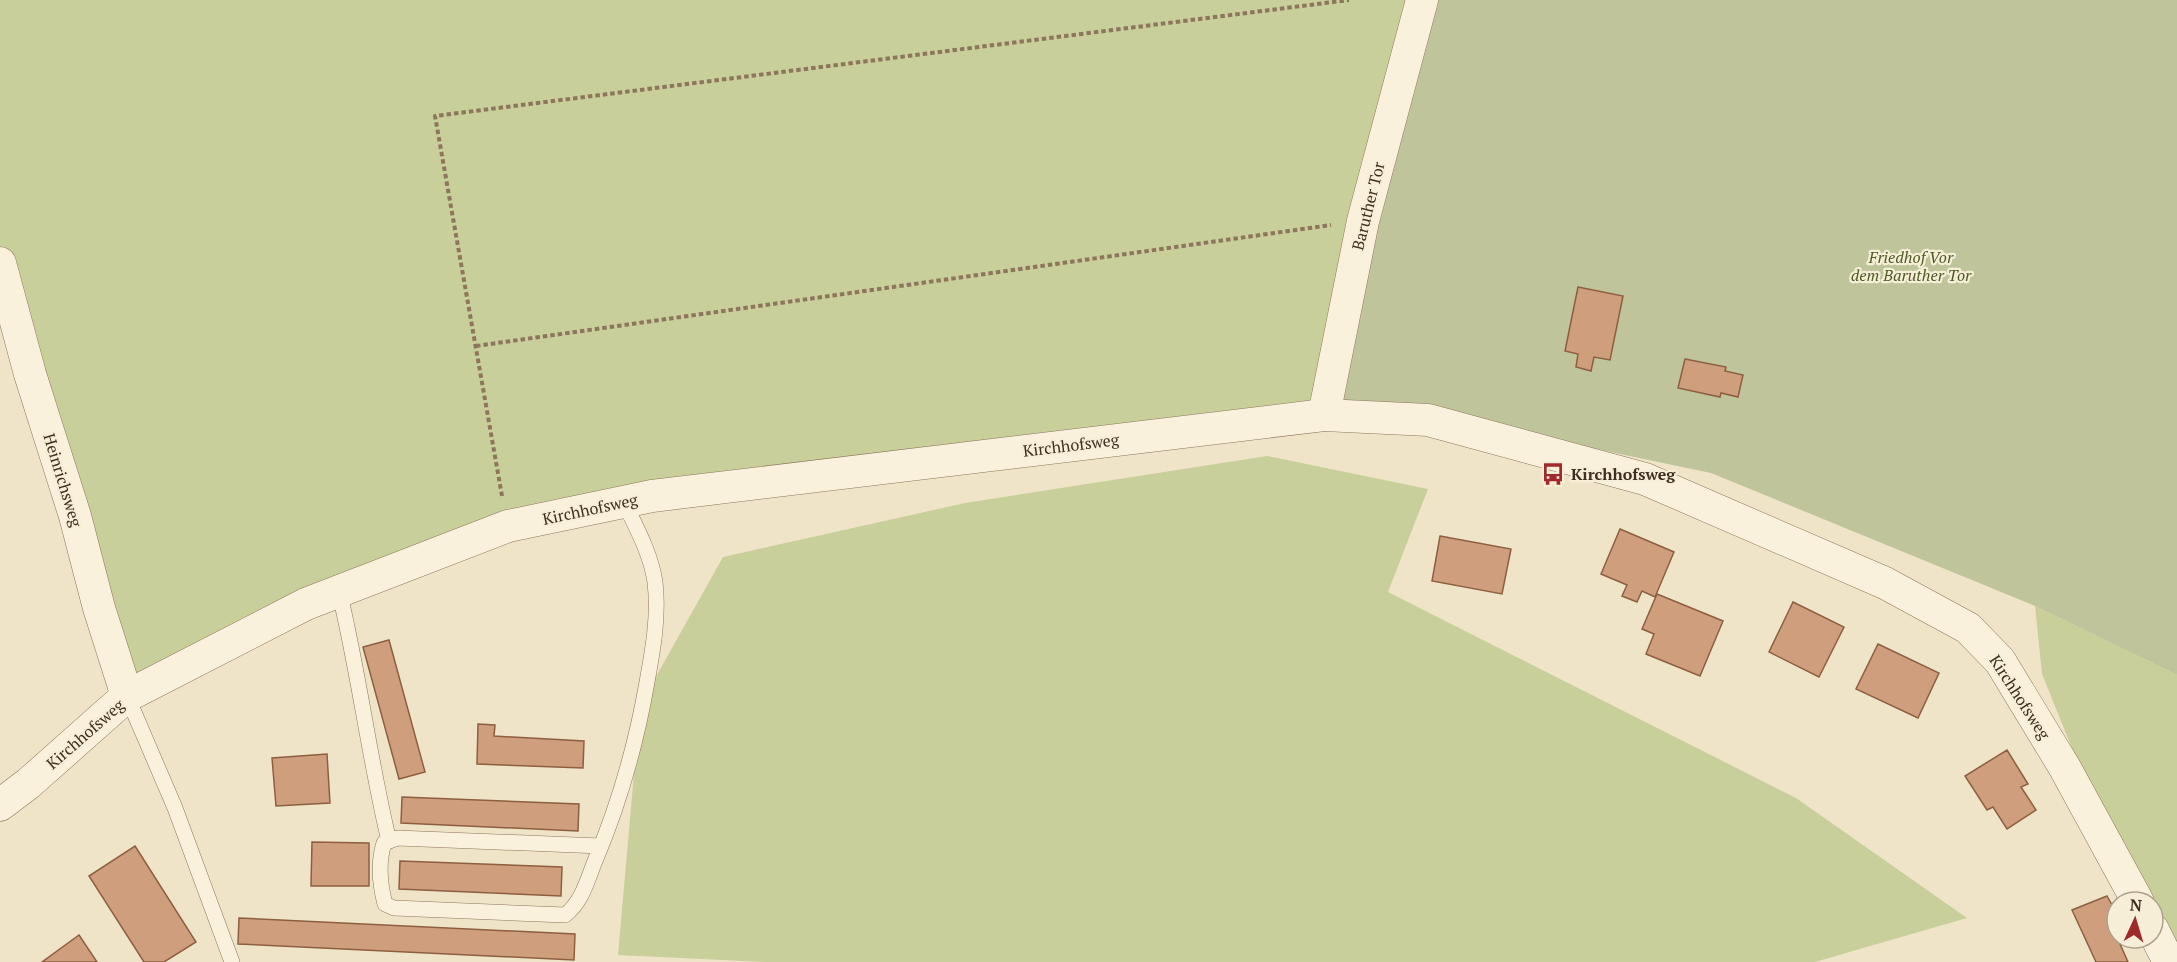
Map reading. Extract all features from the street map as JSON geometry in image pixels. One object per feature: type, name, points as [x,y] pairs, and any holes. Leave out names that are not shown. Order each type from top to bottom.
[{"type":"street","name":"Baruther Tor","points":[[1324,415],[1363,221],[1422,0]]},
{"type":"street","name":"Heinrichsweg","points":[[0,263],[30,374],[75,516],[99,608],[127,696]]},
{"type":"street","name":"Kirchhofsweg","points":[[0,805],[29,783],[127,696],[306,604],[508,526],[664,494],[1324,415],[1428,420],[1645,479],[1885,583],[1968,628],[2000,661],[2065,768],[2131,890]]},
{"type":"lane","points":[[601,846],[397,838],[384,843],[381,854],[382,892],[385,904],[394,908],[565,915],[576,907],[618,807],[637,742],[655,635],[655,582],[646,548],[624,502]]},
{"type":"lane","points":[[339,591],[353,646],[375,783],[389,841]]},
{"type":"lane","points":[[127,696],[175,808],[232,962]]},
{"type":"path","points":[[508,526],[435,116],[1349,0]]},
{"type":"path","points":[[476,346],[1363,221]]},
{"type":"green space","points":[[0,0],[1423,0],[1315,411],[517,524],[127,696],[0,263]]},
{"type":"green space","name":"Friedhof Vor dem Baruther Tor","points":[[1423,0],[2177,0],[2177,675],[2035,606],[1711,473],[1462,421],[1315,411]]},
{"type":"green space","points":[[1267,456],[1428,489],[1388,592],[1796,798],[1967,918],[1815,962],[765,962],[618,955],[640,705],[723,557],[965,503]]},
{"type":"green space","points":[[2035,606],[2177,675],[2177,962],[2165,950],[2165,890],[2129,890],[2042,674]]},
{"type":"building","points":[[1578,287],[1623,296],[1610,360],[1594,357],[1591,371],[1576,367],[1578,354],[1565,351]]},
{"type":"building","points":[[1685,359],[1726,367],[1725,371],[1743,375],[1738,397],[1721,393],[1720,397],[1678,388]]},
{"type":"building","points":[[1620,529],[1674,552],[1655,597],[1642,591],[1637,602],[1622,596],[1627,585],[1601,574]]},
{"type":"building","points":[[1440,536],[1511,549],[1502,594],[1432,581]]},
{"type":"building","points":[[1657,594],[1723,621],[1700,676],[1646,654],[1654,634],[1642,629]]},
{"type":"building","points":[[1793,602],[1844,627],[1819,677],[1769,652]]},
{"type":"building","points":[[389,640],[425,772],[399,779],[363,647]]},
{"type":"building","points":[[1878,644],[1939,673],[1918,718],[1856,689]]},
{"type":"building","points":[[478,724],[495,725],[494,736],[584,741],[583,768],[477,764]]},
{"type":"building","points":[[2007,750],[2028,784],[2021,787],[2036,810],[2007,829],[1993,807],[1987,810],[1965,776]]},
{"type":"building","points":[[327,754],[330,803],[276,806],[272,758]]},
{"type":"building","points":[[402,797],[579,804],[578,831],[401,823]]},
{"type":"building","points":[[312,842],[369,843],[369,886],[311,886]]},
{"type":"building","points":[[135,846],[196,942],[164,962],[144,962],[89,876]]},
{"type":"building","points":[[400,861],[562,867],[561,896],[399,889]]},
{"type":"building","points":[[2105,897],[2105,950],[2123,950],[2128,962],[2096,962],[2072,910]]},
{"type":"building","points":[[239,918],[575,934],[574,960],[238,944]]},
{"type":"building","points":[[79,935],[97,962],[42,962]]},
{"type":"place","name":"Kirchhofsweg","points":[[1553,474]]}]
